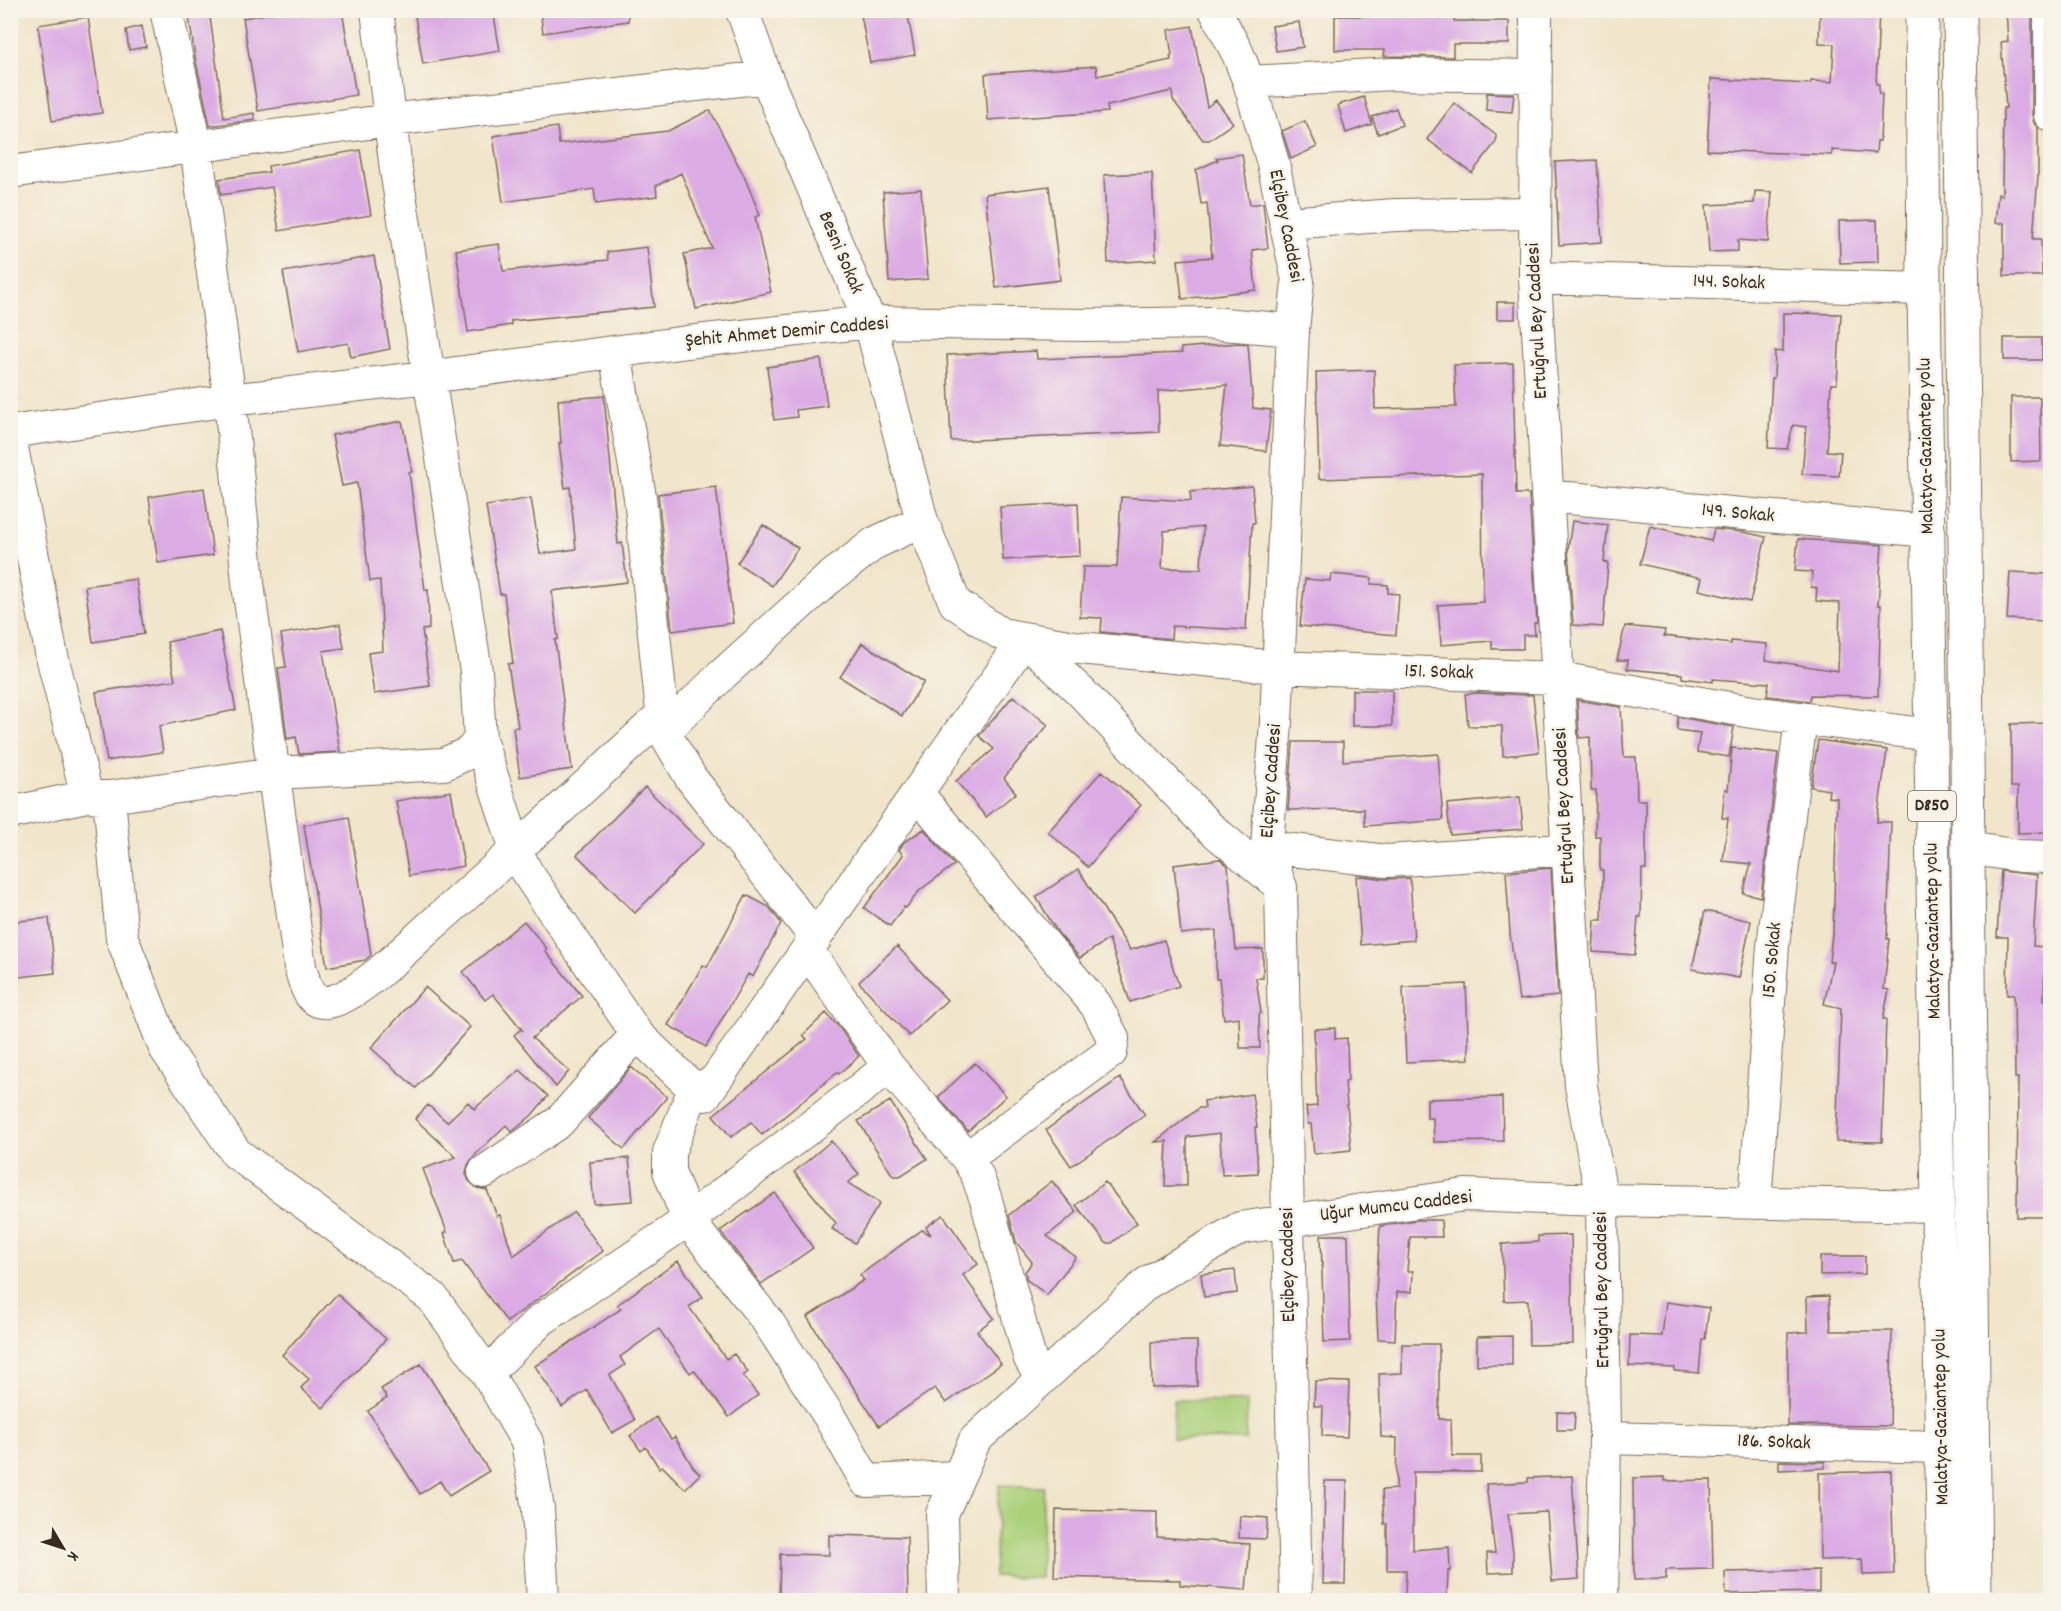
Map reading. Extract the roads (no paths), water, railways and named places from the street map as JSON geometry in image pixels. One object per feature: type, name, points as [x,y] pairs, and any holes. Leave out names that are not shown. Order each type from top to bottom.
[{"type":"highway","name":"Malatya-Gaziantep yolu","points":[[1922,10],[1924,289],[1944,1600]]},
{"type":"highway","name":"Malatya-Gaziantep yolu","points":[[1960,10],[1975,1600]]},
{"type":"street","points":[[166,10],[196,146],[230,400],[249,592],[300,967],[309,995],[316,1001],[327,1002],[341,998],[370,979],[516,850],[723,674],[826,580],[875,543],[922,521]]},
{"type":"street","points":[[377,10],[396,170],[476,671],[480,739],[516,850],[526,871],[637,1034],[703,1086]]},
{"type":"street","name":"Besni Sokak","points":[[742,10],[766,77],[870,322],[922,521],[955,603]]},
{"type":"street","name":"Elçibey Caddesi","points":[[1215,10],[1238,54],[1249,82],[1273,163],[1298,281],[1293,330],[1276,722],[1267,847],[1281,888],[1296,1600]]},
{"type":"street","name":"Ertuğrul Bey Caddesi","points":[[1536,10],[1535,278],[1547,496],[1581,1086],[1602,1200],[1605,1438],[1602,1600]]},
{"type":"street","points":[[2050,10],[2050,116]]},
{"type":"street","points":[[1249,82],[1392,74],[1535,76]]},
{"type":"street","points":[[10,172],[390,120],[766,77]]},
{"type":"street","points":[[1286,223],[1395,215],[1534,213]]},
{"type":"street","name":"144. Sokak","points":[[1535,278],[1924,289]]},
{"type":"street","name":"Şehit Ahmet Demir Caddesi","points":[[10,432],[230,400],[870,322],[1087,325],[1211,323],[1293,330]]},
{"type":"street","points":[[615,352],[640,497],[663,723],[691,778],[811,944],[889,1067],[967,1158],[977,1175],[1030,1359],[1042,1379]]},
{"type":"street","points":[[10,437],[51,652],[98,796],[122,938],[165,1048],[236,1153],[432,1297],[487,1372],[527,1442],[538,1509],[543,1600]]},
{"type":"street","name":"149. Sokak","points":[[1547,496],[1929,531]]},
{"type":"street","name":"151. Sokak","points":[[955,603],[1001,634],[1080,648],[1277,667],[1558,678],[1752,712],[1931,735]]},
{"type":"street","points":[[958,1477],[866,1482],[829,1416],[768,1322],[688,1220],[669,1171],[669,1152],[703,1086],[811,944],[1025,639],[1081,692],[1208,826],[1281,888]]},
{"type":"street","name":"150. Sokak","points":[[1755,1203],[1773,946],[1801,718]]},
{"type":"street","points":[[10,813],[98,796],[275,773],[444,764],[470,752],[480,739]]},
{"type":"street","points":[[917,793],[1096,1005],[1113,1038],[1111,1052],[967,1158]]},
{"type":"street","points":[[1267,847],[1387,861],[1568,849]]},
{"type":"street","points":[[1968,848],[2019,856],[2050,857]]},
{"type":"street","points":[[484,1172],[559,1122],[637,1034]]},
{"type":"street","points":[[487,1372],[541,1320],[688,1220],[889,1067]]},
{"type":"street","name":"Uğur Mumcu Caddesi","points":[[944,1600],[942,1514],[975,1440],[1147,1283],[1240,1228],[1465,1195],[1602,1200],[1938,1206]]},
{"type":"street","name":"186. Sokak","points":[[1605,1438],[1942,1447]]}]
